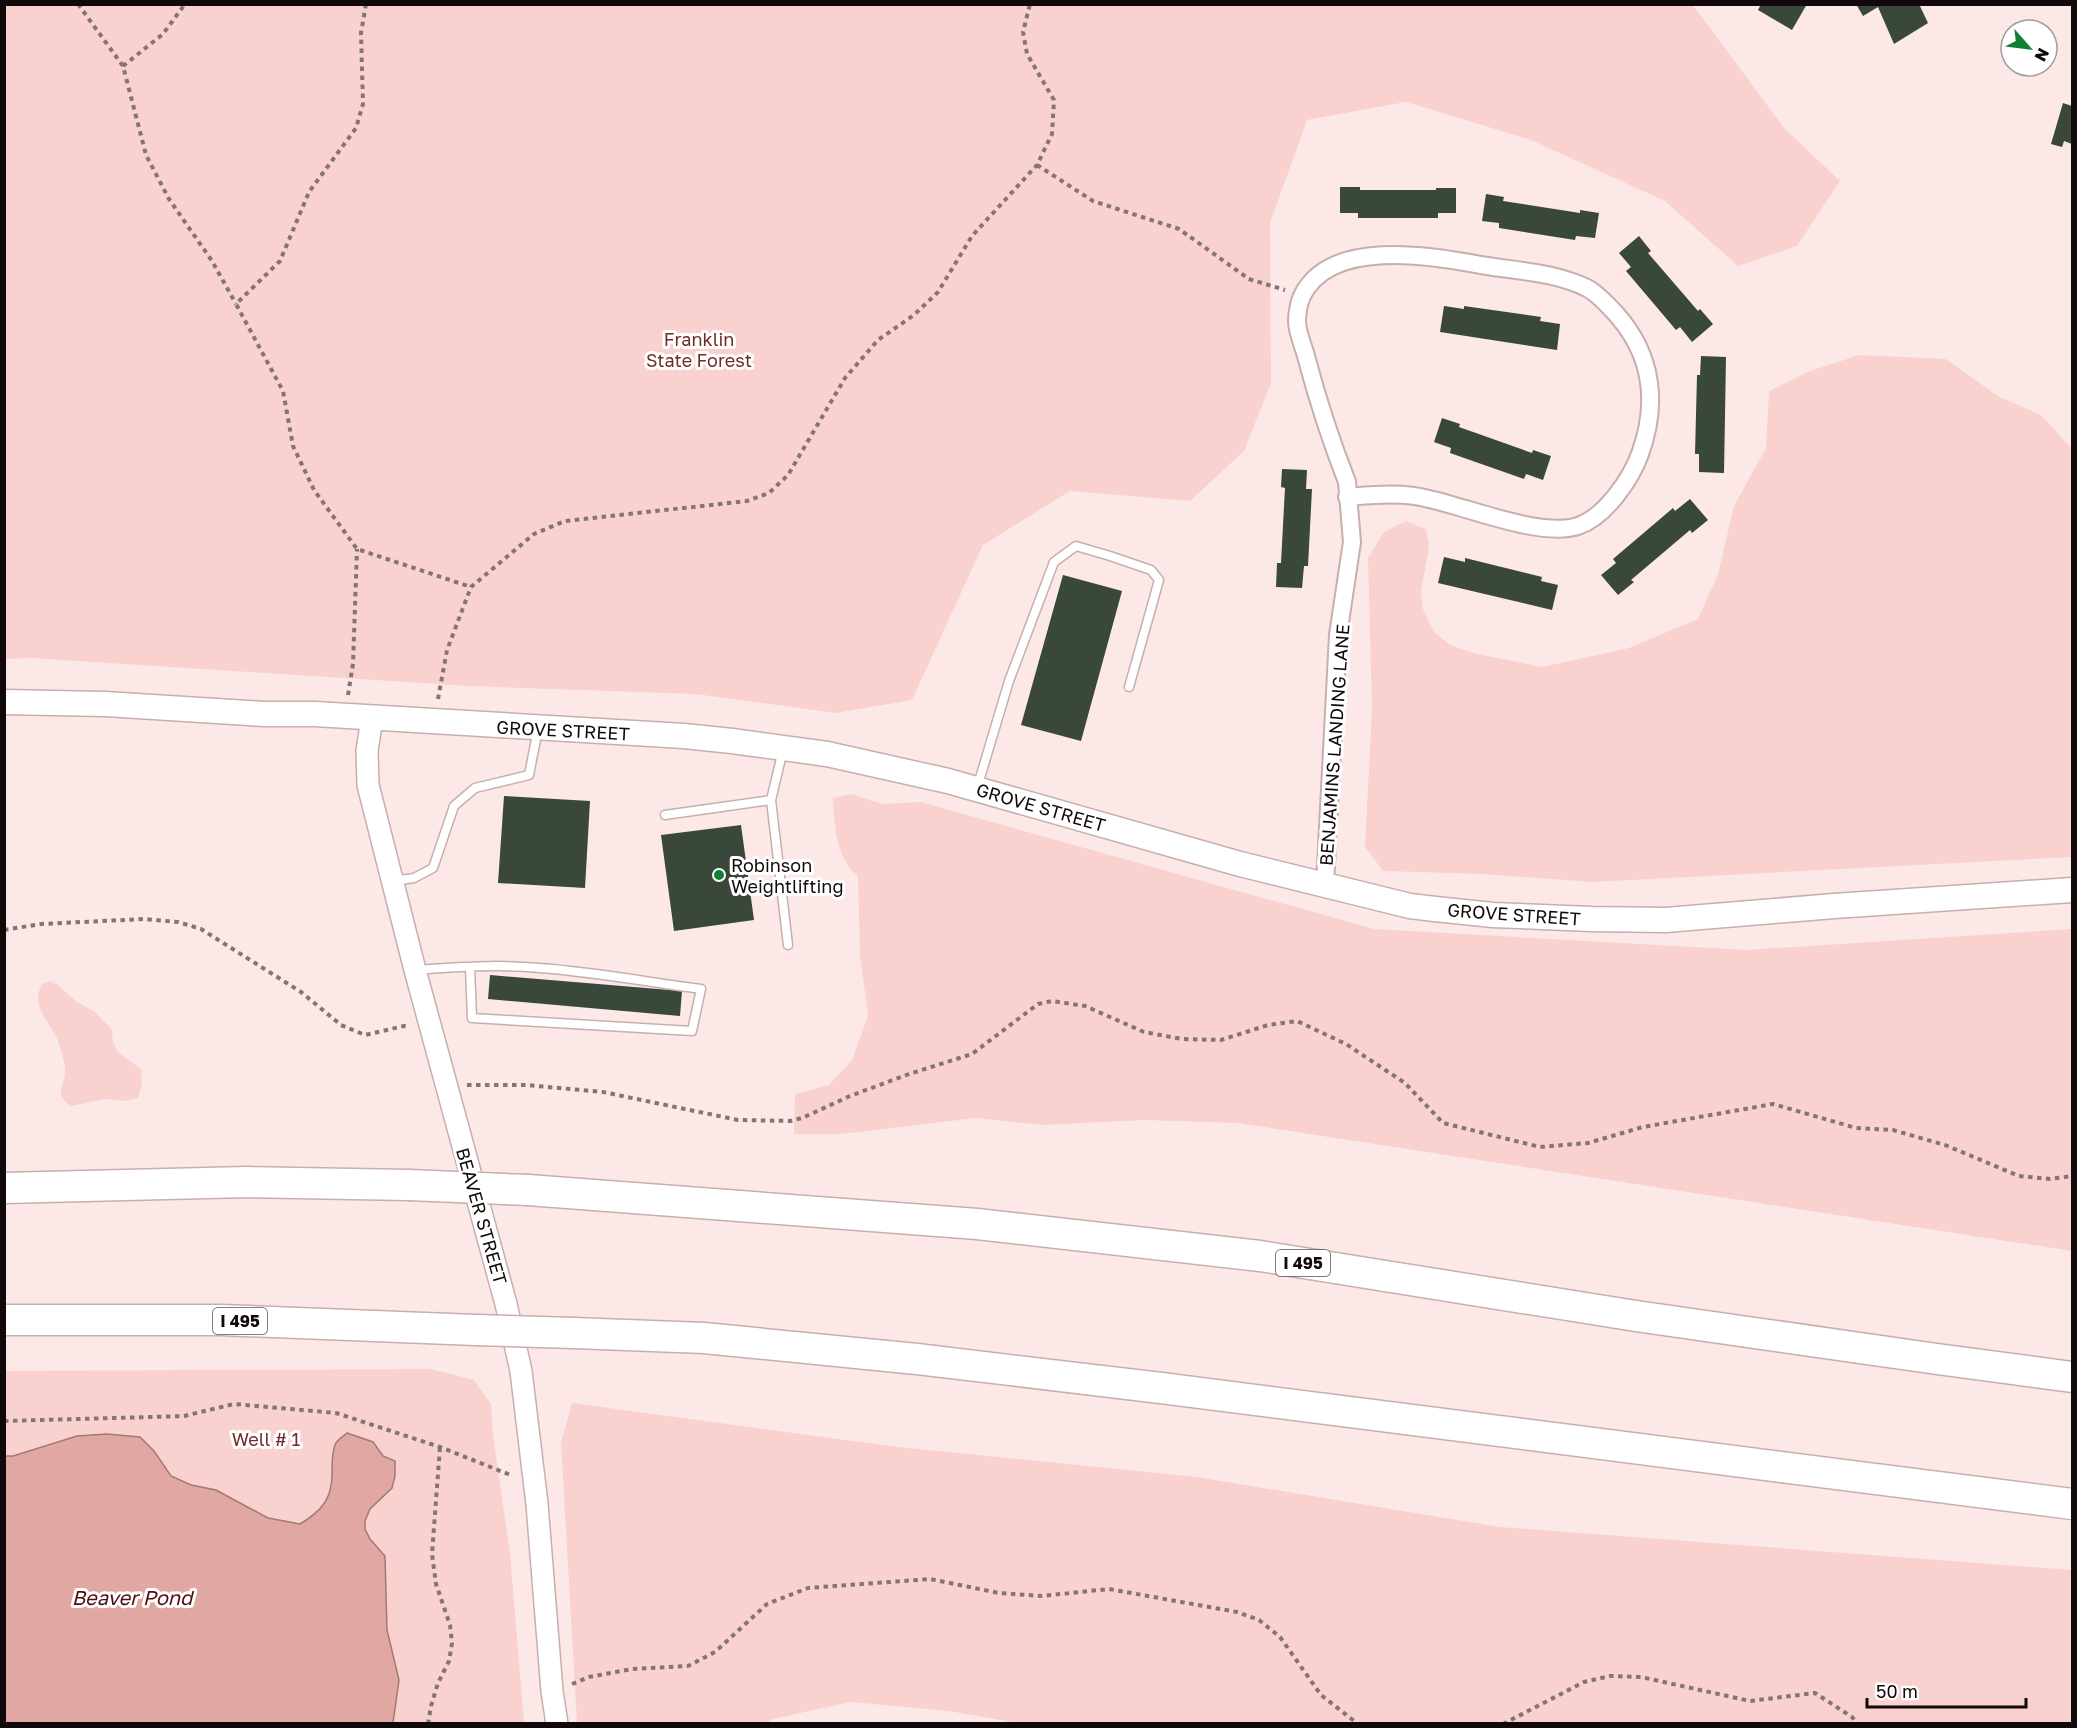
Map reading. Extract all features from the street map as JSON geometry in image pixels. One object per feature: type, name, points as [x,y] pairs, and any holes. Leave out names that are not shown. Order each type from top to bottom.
[{"type":"highway","name":"I 495","points":[[4,1188],[247,1182],[410,1185],[528,1190],[977,1224],[1260,1256],[1636,1316],[2073,1377]]},
{"type":"highway","name":"I 495","points":[[4,1320],[221,1320],[704,1338],[917,1359],[1161,1388],[2073,1504]]},
{"type":"main road","name":"GROVE STREET","points":[[4,702],[105,704],[264,714],[315,714],[684,736],[784,747],[902,770],[1240,864],[1410,906],[1435,909],[1540,917],[1656,920],[2073,890]]},
{"type":"street","points":[[1303,295],[1316,278],[1329,267],[1354,260],[1405,254],[1439,257],[1563,279],[1589,290],[1609,306],[1624,323],[1638,342],[1652,391],[1644,444],[1626,485],[1599,512],[1580,526],[1562,529],[1510,522],[1426,498],[1385,494],[1347,497]]},
{"type":"street","name":"BENJAMINS LANDING LANE","points":[[1303,295],[1297,322],[1312,378],[1347,482],[1352,542],[1338,635],[1325,885]]},
{"type":"street","name":"BEAVER STREET","points":[[372,718],[367,751],[368,785],[415,970],[506,1304],[521,1371],[534,1476],[552,1691],[557,1724]]},
{"type":"lane","points":[[976,789],[1009,681],[1054,562],[1076,546],[1151,570],[1159,580],[1129,687]]},
{"type":"lane","points":[[392,881],[414,878],[434,868],[454,806],[475,788],[529,775],[538,729]]},
{"type":"lane","points":[[784,747],[771,800],[788,945]]},
{"type":"lane","points":[[665,815],[771,800]]},
{"type":"lane","points":[[415,970],[470,967],[539,967],[701,989],[692,1031],[472,1018],[470,967]]},
{"type":"path","points":[[78,4],[123,66],[146,155],[169,199],[212,261],[283,391],[293,446],[314,490],[357,549],[471,587]]},
{"type":"path","points":[[123,66],[163,34],[185,4]]},
{"type":"path","points":[[236,304],[280,261],[309,192],[356,128],[363,104],[361,33],[366,4]]},
{"type":"path","points":[[434,722],[447,650],[471,587],[534,534],[565,521],[747,501],[769,493],[788,475],[846,378],[878,340],[914,315],[938,292],[972,236],[1037,165],[1052,134],[1054,100],[1027,54],[1023,32],[1030,4]]},
{"type":"path","points":[[1037,165],[1093,201],[1179,229],[1249,279],[1303,295]]},
{"type":"path","points":[[345,717],[353,664],[357,549]]},
{"type":"path","points":[[4,930],[41,924],[144,919],[178,922],[201,929],[301,992],[341,1025],[365,1035],[404,1026],[411,1027],[412,1031]]},
{"type":"path","points":[[446,1086],[526,1084],[603,1092],[738,1120],[790,1121],[802,1118],[850,1096],[972,1054],[1038,1004],[1052,1001],[1085,1006],[1144,1032],[1182,1040],[1221,1040],[1268,1025],[1297,1021],[1346,1044],[1405,1083],[1443,1123],[1540,1147],[1588,1143],[1643,1127],[1773,1104],[1856,1128],[1893,1130],[1945,1145],[2019,1176],[2050,1179],[2073,1176]]},
{"type":"path","points":[[4,1421],[184,1416],[234,1404],[336,1413],[440,1447],[511,1476],[534,1476]]},
{"type":"path","points":[[428,1724],[438,1683],[449,1661],[452,1643],[450,1625],[436,1584],[432,1554],[440,1447]]},
{"type":"path","points":[[552,1691],[589,1677],[632,1669],[688,1666],[715,1652],[767,1604],[808,1587],[930,1579],[999,1593],[1042,1596],[1109,1589],[1237,1612],[1259,1620],[1280,1637],[1321,1695],[1359,1724]]},
{"type":"path","points":[[1503,1724],[1584,1682],[1610,1676],[1641,1677],[1750,1701],[1815,1693],[1852,1717],[1858,1724]]},
{"type":"green space","name":"Franklin State Forest","points":[[4,5],[1693,5],[1784,128],[1840,181],[1797,246],[1738,266],[1665,201],[1531,140],[1406,102],[1307,120],[1270,223],[1271,383],[1244,451],[1190,501],[1070,491],[983,545],[912,700],[836,713],[695,694],[468,686],[31,658],[5,659]]},
{"type":"green space","points":[[1859,355],[1946,359],[1998,396],[2041,415],[2072,449],[2072,857],[1593,882],[1482,874],[1383,871],[1365,847],[1372,709],[1368,558],[1384,532],[1406,521],[1426,529],[1429,547],[1421,592],[1423,609],[1434,632],[1450,645],[1473,653],[1542,667],[1629,648],[1698,619],[1718,574],[1734,506],[1766,448],[1769,391],[1810,371]]},
{"type":"green space","points":[[851,794],[882,804],[921,802],[1374,929],[1747,950],[2072,929],[2072,1251],[1238,1123],[1145,1120],[1042,1125],[976,1118],[841,1134],[794,1134],[795,1094],[829,1085],[852,1060],[868,1016],[860,955],[858,876],[851,869],[841,851],[834,819],[833,798]]},
{"type":"green space","points":[[50,981],[77,1002],[95,1012],[112,1030],[113,1043],[119,1053],[141,1069],[142,1084],[138,1098],[125,1101],[105,1099],[71,1106],[65,1101],[61,1094],[65,1070],[63,1058],[57,1039],[38,1002],[42,984]]},
{"type":"green space","name":"Well # 1","points":[[431,1369],[474,1380],[491,1404],[493,1436],[510,1553],[524,1723],[393,1723],[399,1680],[387,1630],[385,1556],[370,1539],[365,1529],[369,1509],[392,1488],[390,1458],[383,1456],[332,1458],[332,1481],[328,1497],[318,1511],[300,1524],[268,1518],[216,1490],[191,1485],[171,1476],[154,1451],[77,1436],[13,1456],[5,1456],[4,1371]]},
{"type":"green space","points":[[572,1403],[898,1447],[1197,1477],[1500,1527],[2072,1570],[2072,1723],[1023,1724],[949,1711],[851,1702],[773,1719],[767,1723],[577,1723],[561,1443]]},
{"type":"water","name":"Beaver Pond","points":[[347,1433],[373,1442],[383,1456],[395,1461],[392,1488],[370,1509],[365,1521],[365,1529],[370,1539],[385,1556],[387,1630],[399,1680],[393,1723],[5,1723],[5,1456],[13,1456],[77,1436],[107,1434],[140,1437],[154,1451],[171,1476],[191,1485],[216,1490],[268,1518],[300,1524],[325,1503],[331,1489],[334,1449],[337,1442]]},
{"type":"building","points":[[1761,4],[1807,4],[1792,30],[1758,10]]},
{"type":"building","points":[[1856,4],[1919,4],[1928,23],[1894,44],[1878,7],[1863,16]]},
{"type":"building","points":[[2063,103],[2072,106],[2072,144],[2064,141],[2062,147],[2051,144]]},
{"type":"building","points":[[1340,187],[1360,187],[1360,190],[1456,188],[1456,213],[1438,213],[1438,218],[1358,218],[1358,213],[1340,213]]},
{"type":"building","points":[[1486,194],[1504,197],[1503,201],[1580,213],[1580,210],[1599,213],[1595,238],[1576,236],[1575,240],[1499,228],[1499,223],[1482,221]]},
{"type":"building","points":[[1639,236],[1651,251],[1648,253],[1698,311],[1700,309],[1713,324],[1692,342],[1680,327],[1676,330],[1626,271],[1631,267],[1619,253]]},
{"type":"building","points":[[1444,306],[1464,309],[1464,306],[1541,317],[1540,321],[1560,324],[1557,350],[1440,332]]},
{"type":"building","points":[[1701,356],[1726,357],[1724,473],[1699,472],[1699,454],[1695,454],[1697,375],[1700,375]]},
{"type":"building","points":[[1442,418],[1460,424],[1459,427],[1532,453],[1533,450],[1551,456],[1543,480],[1526,474],[1524,479],[1450,453],[1451,448],[1434,442]]},
{"type":"building","points":[[1282,469],[1307,470],[1306,489],[1312,489],[1308,566],[1304,566],[1302,588],[1276,587],[1277,563],[1281,563],[1285,488],[1281,487]]},
{"type":"building","points":[[1690,499],[1708,520],[1692,533],[1690,530],[1631,580],[1634,582],[1618,595],[1601,575],[1616,563],[1613,559],[1673,508],[1675,511]]},
{"type":"building","points":[[1444,557],[1465,562],[1465,558],[1542,577],[1541,581],[1558,585],[1552,610],[1438,583]]},
{"type":"building","points":[[1063,575],[1122,591],[1081,741],[1021,725]]},
{"type":"building","points":[[504,796],[590,801],[585,888],[498,883]]},
{"type":"building","points":[[741,825],[754,920],[674,931],[661,835]]},
{"type":"building","points":[[490,975],[682,991],[680,1016],[488,999]]},
{"type":"place","name":"Robinson Weightlifting","points":[[719,875]]}]
